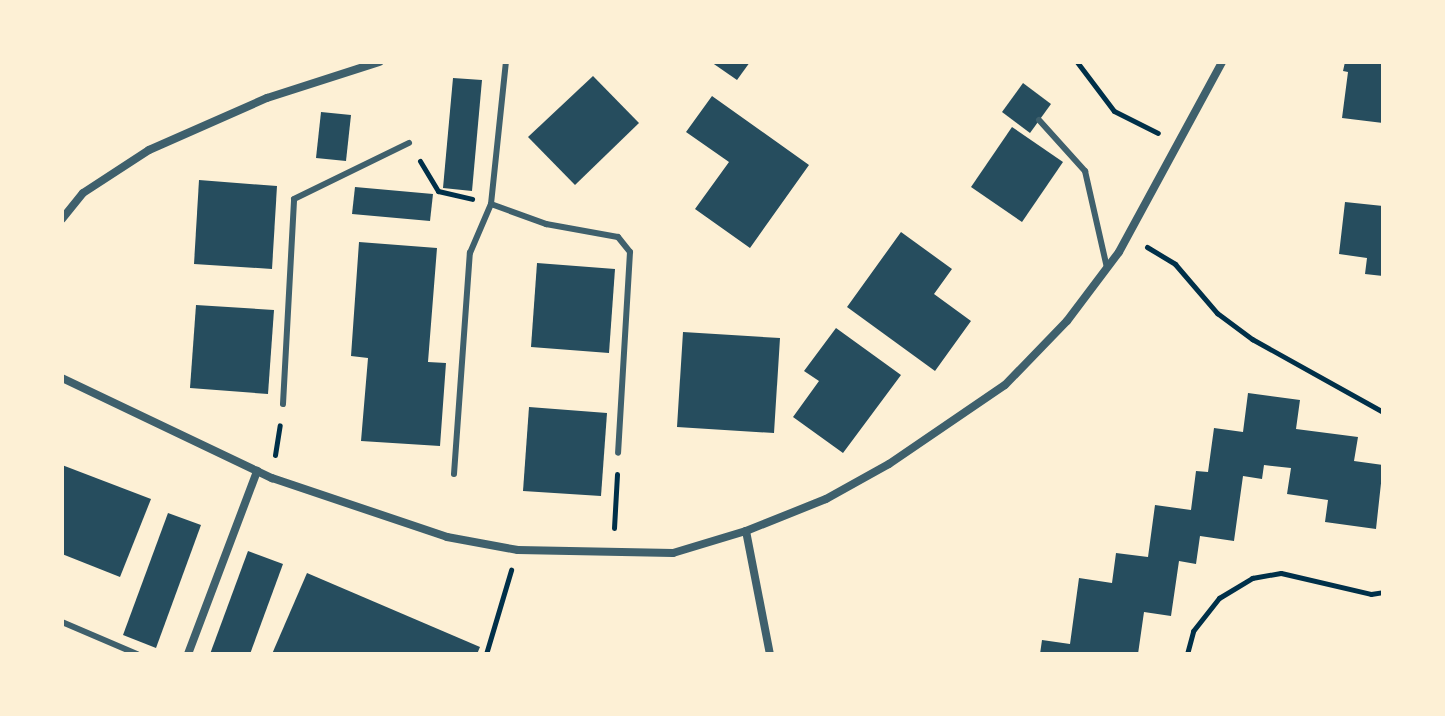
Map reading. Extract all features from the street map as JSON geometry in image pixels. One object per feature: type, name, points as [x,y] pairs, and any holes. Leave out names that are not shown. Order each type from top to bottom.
[{"type":"street","points":[[62,219],[83,193],[149,150],[267,98],[379,62]]},
{"type":"street","points":[[62,378],[272,478],[447,537],[518,550],[673,553],[746,531],[826,499],[889,464],[1005,385],[1067,321],[1107,268],[1222,62]]},
{"type":"street","points":[[188,654],[257,471]]},
{"type":"street","points":[[746,531],[770,654]]},
{"type":"lane","points":[[454,474],[470,253],[491,204],[506,62]]},
{"type":"lane","points":[[1039,120],[1085,171],[1107,268]]},
{"type":"lane","points":[[283,404],[294,199],[409,143]]},
{"type":"lane","points":[[491,204],[546,224],[618,237],[630,252],[618,453]]},
{"type":"lane","points":[[62,622],[137,654]]},
{"type":"path","points":[[1077,62],[1114,111],[1177,142]]},
{"type":"path","points":[[409,143],[438,191],[491,204]]},
{"type":"path","points":[[1128,235],[1175,264],[1217,313],[1252,339],[1383,412]]},
{"type":"path","points":[[272,478],[283,404]]},
{"type":"path","points":[[612,554],[618,453]]},
{"type":"path","points":[[486,654],[518,550]]},
{"type":"path","points":[[1187,654],[1193,631],[1219,598],[1252,578],[1281,573],[1371,594],[1383,592]]},
{"type":"building","points":[[711,62],[750,62],[737,80]]},
{"type":"building","points":[[1345,62],[1383,62],[1383,123],[1342,118],[1348,72],[1343,71]]},
{"type":"building","points":[[593,76],[639,123],[575,185],[528,137]]},
{"type":"building","points":[[453,78],[482,80],[472,191],[443,188]]},
{"type":"building","points":[[1023,83],[1051,104],[1030,133],[1002,112]]},
{"type":"building","points":[[712,96],[809,165],[750,248],[695,209],[729,162],[686,132]]},
{"type":"building","points":[[321,112],[351,115],[346,161],[316,158]]},
{"type":"building","points":[[1012,127],[1063,162],[1022,222],[971,187]]},
{"type":"building","points":[[199,180],[277,186],[272,269],[194,264]]},
{"type":"building","points":[[355,187],[433,194],[430,221],[352,214]]},
{"type":"building","points":[[1345,202],[1383,206],[1383,276],[1365,274],[1367,258],[1339,254]]},
{"type":"building","points":[[901,232],[952,269],[934,294],[971,321],[935,371],[847,307]]},
{"type":"building","points":[[359,242],[437,248],[428,362],[446,363],[440,446],[361,441],[368,358],[351,356]]},
{"type":"building","points":[[537,263],[615,269],[609,353],[531,347]]},
{"type":"building","points":[[196,305],[274,310],[268,394],[190,388]]},
{"type":"building","points":[[836,328],[901,375],[843,453],[793,417],[819,381],[804,371]]},
{"type":"building","points":[[683,332],[780,338],[774,433],[677,427]]},
{"type":"building","points":[[1248,393],[1300,400],[1296,429],[1358,437],[1354,461],[1383,465],[1376,529],[1325,522],[1328,500],[1287,494],[1291,468],[1264,465],[1262,479],[1243,476],[1234,541],[1200,536],[1196,564],[1179,561],[1171,616],[1144,612],[1138,654],[1040,654],[1042,640],[1070,644],[1079,578],[1112,583],[1116,553],[1148,557],[1155,505],[1191,510],[1196,471],[1208,472],[1214,428],[1243,432]]},
{"type":"building","points":[[529,407],[607,413],[601,496],[523,491]]},
{"type":"building","points":[[62,465],[151,499],[120,577],[62,554]]},
{"type":"building","points":[[168,513],[201,525],[156,648],[123,635]]},
{"type":"building","points":[[248,551],[283,564],[250,654],[210,654]]},
{"type":"building","points":[[307,573],[480,647],[477,654],[272,654]]}]
